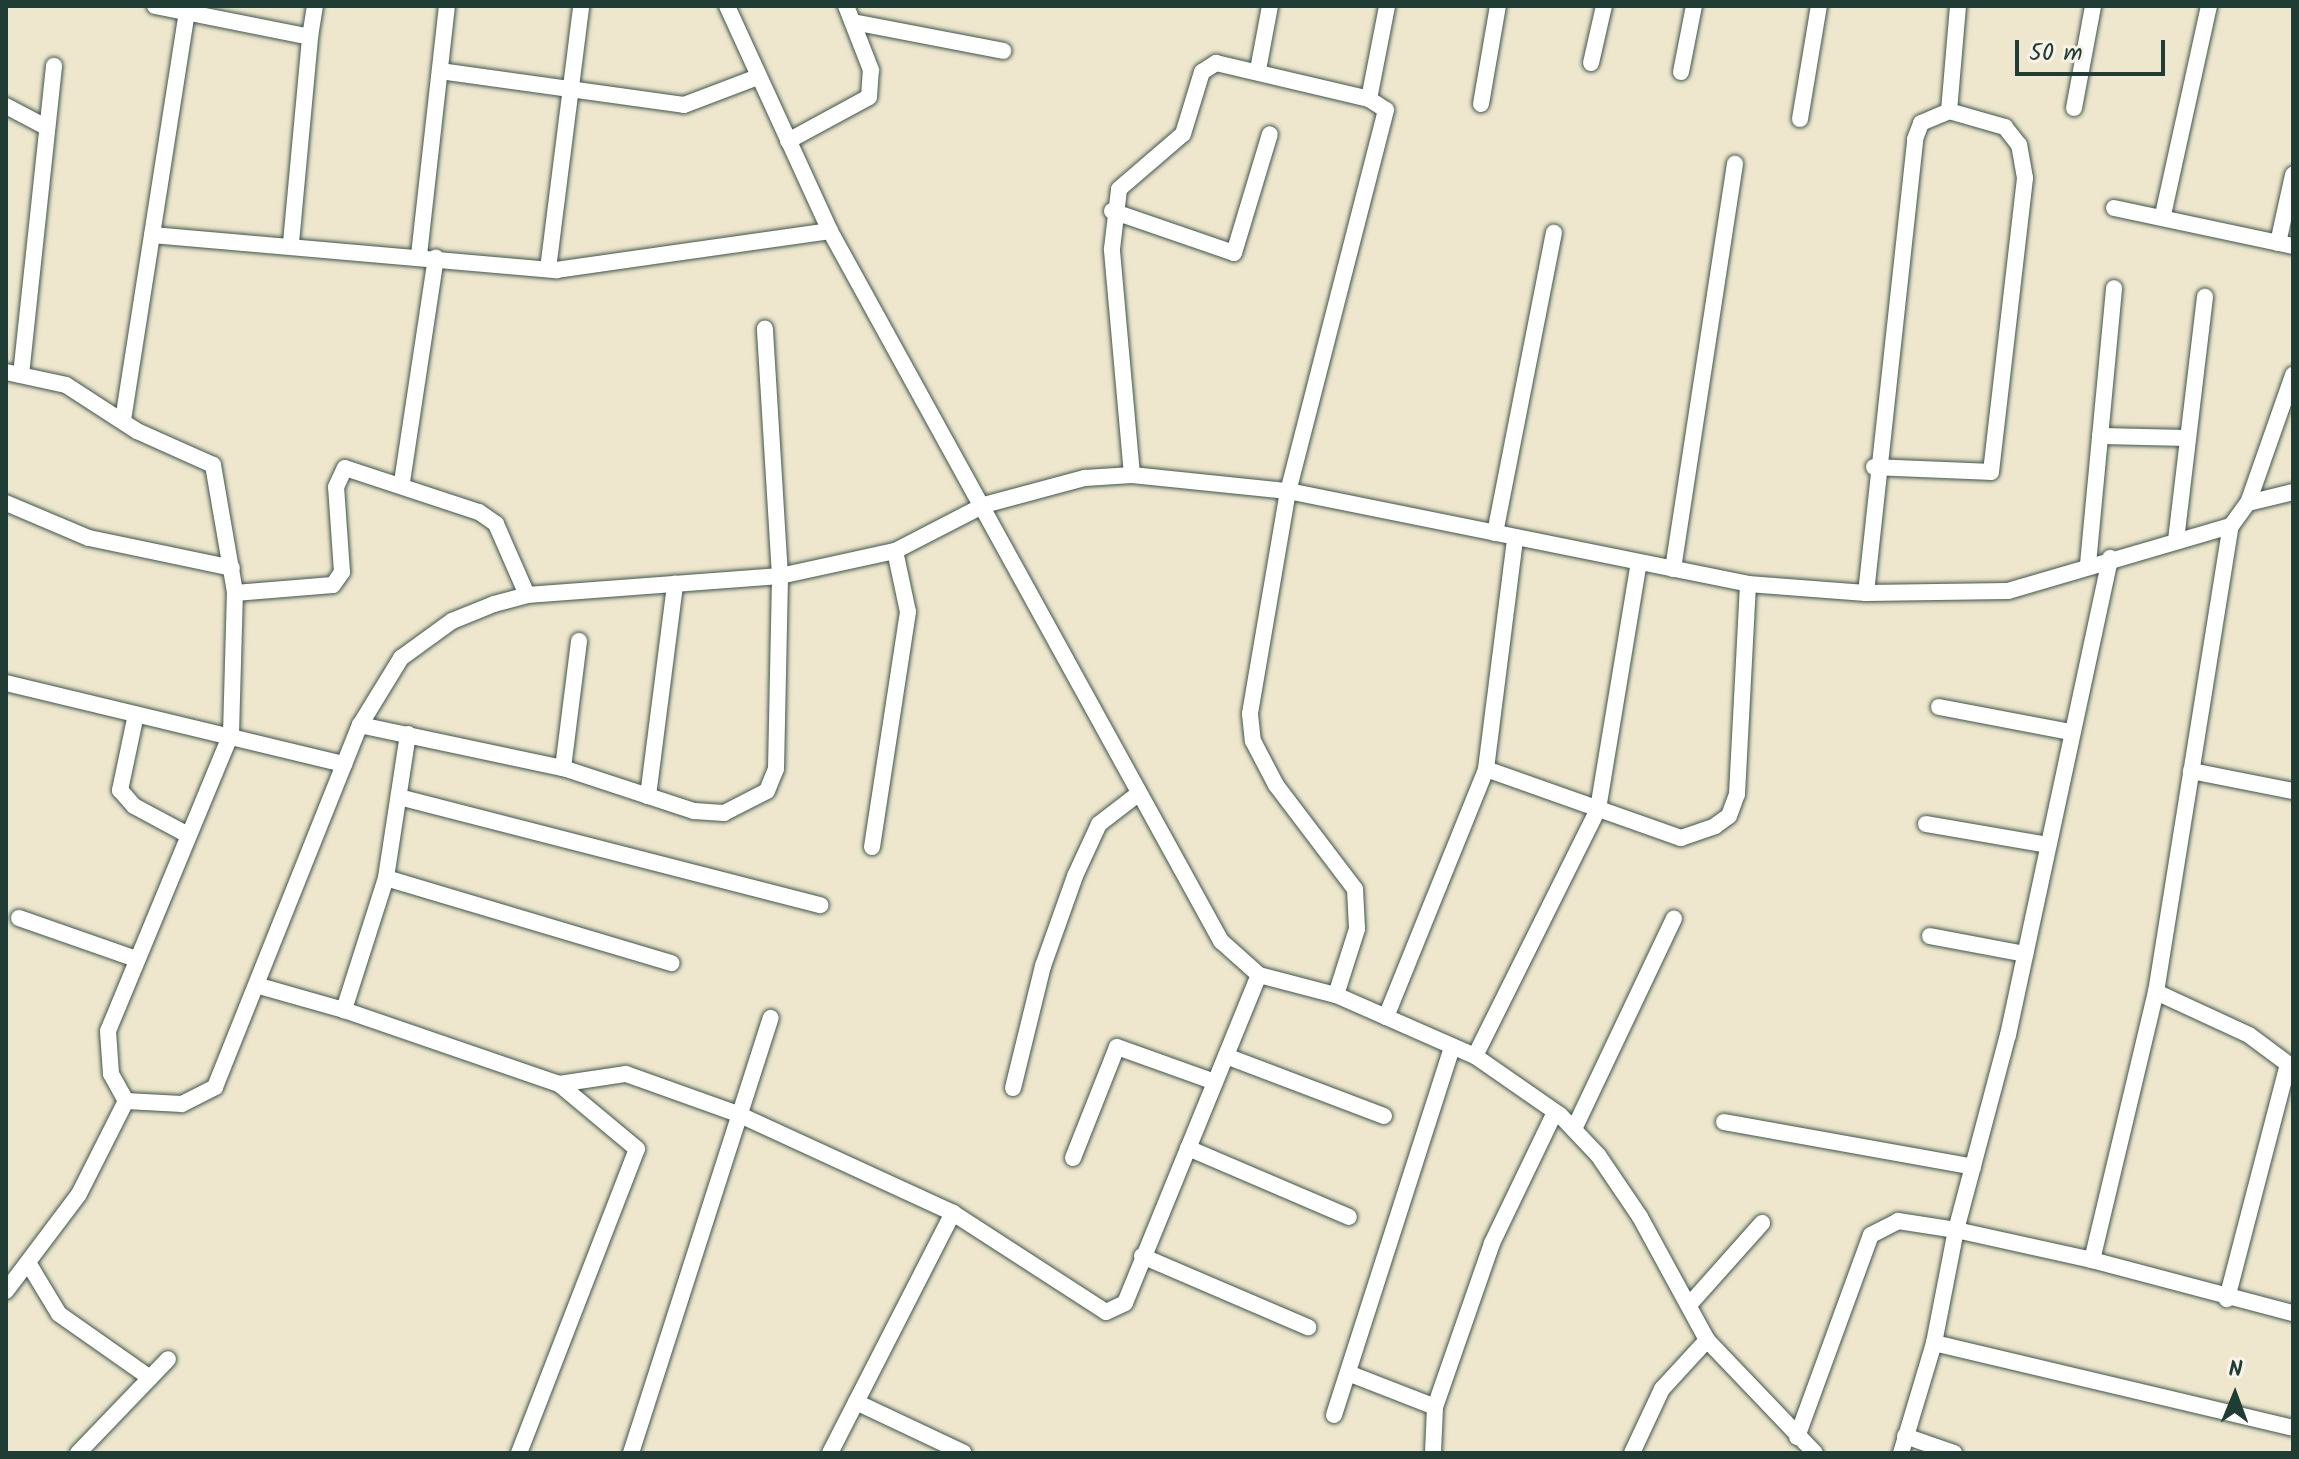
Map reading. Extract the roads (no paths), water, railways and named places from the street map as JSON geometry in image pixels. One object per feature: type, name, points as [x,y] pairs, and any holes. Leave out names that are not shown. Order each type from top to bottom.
[{"type":"street","points":[[155,6],[310,37]]},
{"type":"street","points":[[291,243],[315,6]]},
{"type":"street","points":[[402,482],[428,257],[447,6]]},
{"type":"street","points":[[548,269],[581,6]]},
{"type":"street","points":[[727,6],[755,78],[830,231],[984,505],[1138,794],[1221,941],[1259,975],[1336,995],[1475,1056],[1555,1112],[1574,1129],[1640,1217],[1707,1340],[1815,1453]]},
{"type":"street","points":[[1258,70],[1270,6]]},
{"type":"street","points":[[1369,99],[1387,6]]},
{"type":"street","points":[[1481,104],[1498,6]]},
{"type":"street","points":[[1591,63],[1604,6]]},
{"type":"street","points":[[1681,72],[1694,6]]},
{"type":"street","points":[[1800,119],[1819,6]]},
{"type":"street","points":[[1949,111],[1958,6]]},
{"type":"street","points":[[2074,108],[2093,6]]},
{"type":"street","points":[[2163,215],[2209,6]]},
{"type":"street","points":[[123,420],[187,10]]},
{"type":"street","points":[[788,141],[869,97],[871,70],[850,14]]},
{"type":"street","points":[[850,14],[1003,51]]},
{"type":"street","points":[[1132,475],[1112,211],[1119,189],[1183,134],[1202,72],[1216,63],[1258,70],[1369,99],[1386,110],[1288,491],[1251,728],[1276,785],[1355,889],[1357,929],[1336,995]]},
{"type":"street","points":[[6,1291],[30,1266],[79,1194],[126,1101],[106,1050],[136,959],[231,734],[235,593],[213,465],[123,420],[66,385],[13,374],[54,66]]},
{"type":"street","points":[[440,71],[571,93],[684,105],[755,78]]},
{"type":"street","points":[[6,106],[44,126]]},
{"type":"street","points":[[1866,593],[1874,467],[1915,139],[1921,123],[1949,111],[2005,127],[2019,145],[2025,178],[1991,472],[1874,467]]},
{"type":"street","points":[[1112,211],[1234,253],[1270,134]]},
{"type":"street","points":[[1673,569],[1735,164]]},
{"type":"street","points":[[2114,208],[2163,215],[2285,245],[2293,175]]},
{"type":"street","points":[[152,235],[291,243],[548,269],[830,231]]},
{"type":"street","points":[[1495,533],[1554,233]]},
{"type":"street","points":[[2088,564],[2114,288]]},
{"type":"street","points":[[2176,540],[2205,297]]},
{"type":"street","points":[[360,725],[563,768],[648,796],[724,813],[767,791],[776,769],[780,576],[765,328]]},
{"type":"street","points":[[2092,1260],[2156,992],[2231,526],[2248,503],[2293,375]]},
{"type":"street","points":[[2100,436],[2188,438]]},
{"type":"street","points":[[235,593],[333,585],[342,572],[338,474],[354,469],[402,482],[496,524],[527,595]]},
{"type":"street","points":[[126,1101],[182,1104],[203,1097],[227,1067],[360,725],[401,658],[452,621],[527,595],[780,576],[895,551],[984,505],[1085,478],[1132,475],[1288,491],[1748,584],[1866,593],[2008,591],[2088,564],[2231,526]]},
{"type":"street","points":[[2248,503],[2293,492]]},
{"type":"street","points":[[6,503],[89,538],[232,568]]},
{"type":"street","points":[[1386,1017],[1486,769],[1515,539]]},
{"type":"street","points":[[872,847],[908,612],[895,551]]},
{"type":"street","points":[[1954,1453],[1903,1445],[1934,1343],[1956,1230],[2025,954],[2070,732],[2110,558]]},
{"type":"street","points":[[1475,1056],[1598,809],[1639,562]]},
{"type":"street","points":[[648,796],[675,584]]},
{"type":"street","points":[[1486,769],[1681,838],[1729,816],[1737,794],[1748,584]]},
{"type":"street","points":[[563,768],[579,641]]},
{"type":"street","points":[[6,683],[135,719],[231,734],[344,764]]},
{"type":"street","points":[[1939,707],[2070,732]]},
{"type":"street","points":[[135,719],[120,790],[134,806],[188,835]]},
{"type":"street","points":[[344,1010],[386,878],[403,798],[408,734]]},
{"type":"street","points":[[2191,771],[2293,791]]},
{"type":"street","points":[[1013,1088],[1043,966],[1075,876],[1099,824],[1138,794]]},
{"type":"street","points":[[403,798],[820,905]]},
{"type":"street","points":[[1926,824],[2048,845]]},
{"type":"street","points":[[386,878],[672,963]]},
{"type":"street","points":[[19,918],[136,959]]},
{"type":"street","points":[[1574,1129],[1674,918]]},
{"type":"street","points":[[1930,936],[2025,954]]},
{"type":"street","points":[[559,1084],[626,1074],[738,1114],[953,1213],[1106,1312],[1125,1303],[1259,975]]},
{"type":"street","points":[[259,986],[344,1010],[559,1084],[637,1149],[519,1453]]},
{"type":"street","points":[[2156,992],[2249,1035],[2288,1064],[2227,1299]]},
{"type":"street","points":[[631,1453],[771,1018]]},
{"type":"street","points":[[1073,1158],[1117,1047],[1215,1082]]},
{"type":"street","points":[[1334,1415],[1452,1047]]},
{"type":"street","points":[[1226,1056],[1384,1116]]},
{"type":"street","points":[[1433,1453],[1435,1407],[1492,1243],[1555,1112]]},
{"type":"street","points":[[1724,1122],[1973,1167]]},
{"type":"street","points":[[1188,1148],[1349,1217]]},
{"type":"street","points":[[830,1453],[953,1213]]},
{"type":"street","points":[[1797,1437],[1871,1235],[1898,1221],[1956,1230],[2092,1260],[2227,1299],[2293,1313]]},
{"type":"street","points":[[1689,1305],[1762,1223]]},
{"type":"street","points":[[1142,1256],[1308,1327]]},
{"type":"street","points":[[30,1266],[59,1314],[150,1378]]},
{"type":"street","points":[[1632,1453],[1662,1389],[1707,1340]]},
{"type":"street","points":[[1934,1343],[2293,1428]]},
{"type":"street","points":[[78,1453],[168,1359]]},
{"type":"street","points":[[1348,1373],[1435,1407]]},
{"type":"street","points":[[856,1402],[960,1452]]}]
